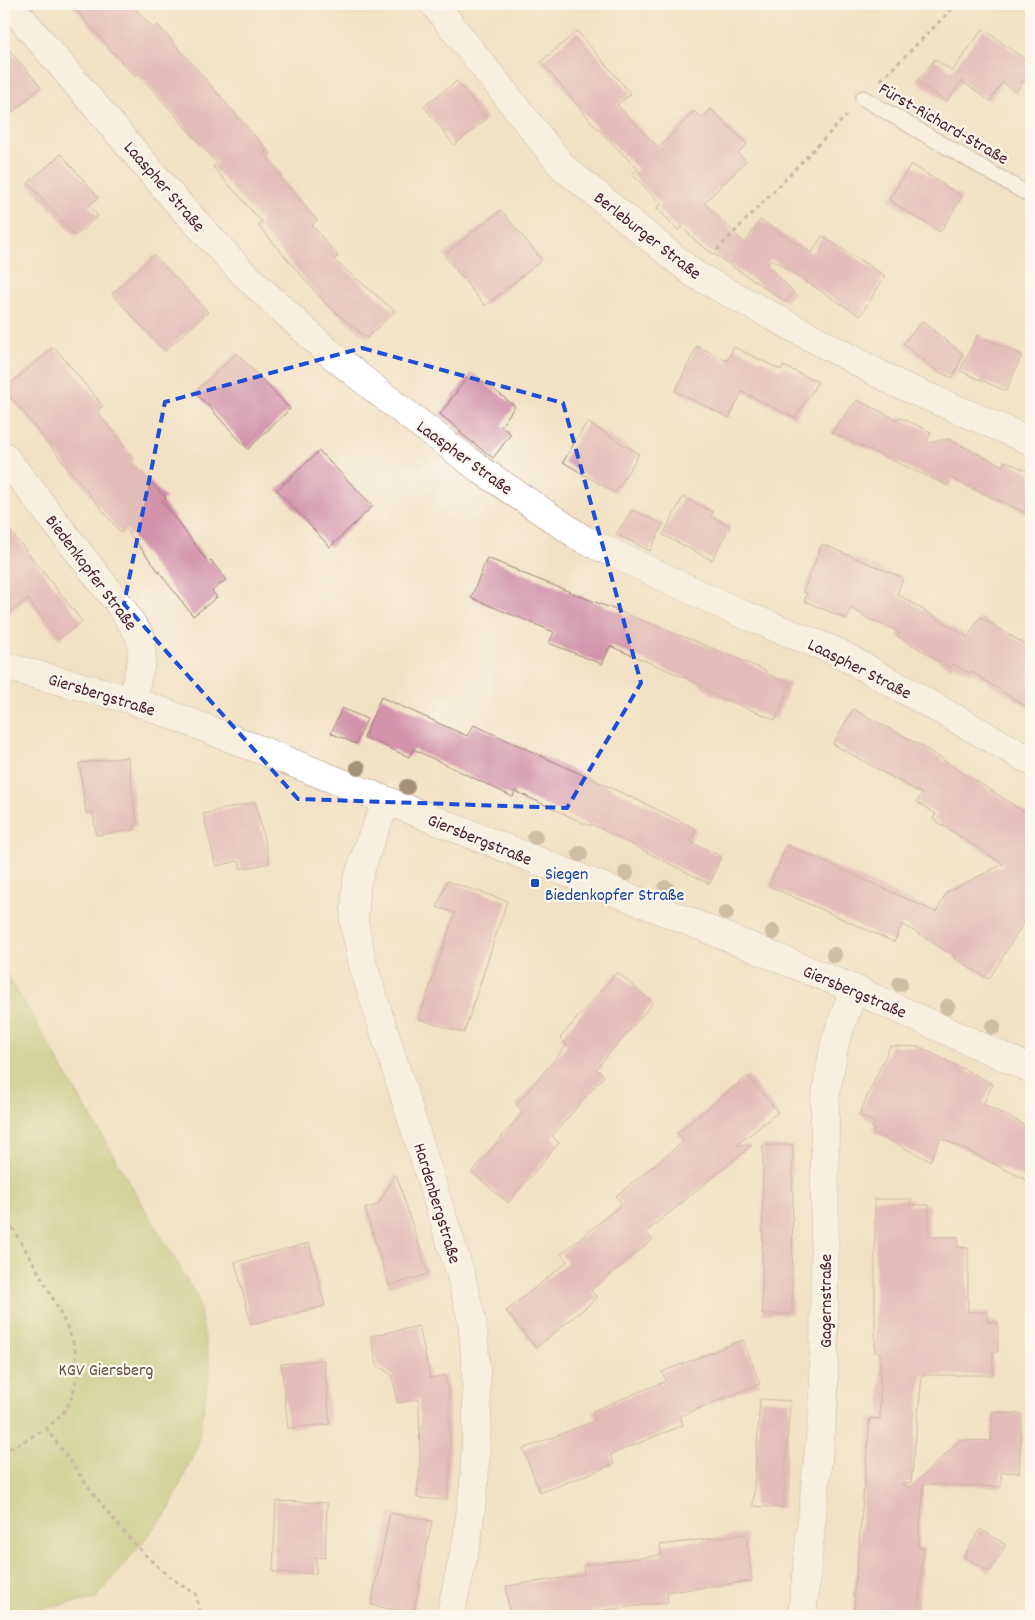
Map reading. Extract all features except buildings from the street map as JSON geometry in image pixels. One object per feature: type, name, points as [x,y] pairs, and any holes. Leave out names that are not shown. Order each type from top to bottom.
[{"type":"street","name":"Laaspher Straße","points":[[9,4],[176,201],[243,273],[326,350],[481,470],[584,539],[736,612],[837,652],[1031,761]]},
{"type":"street","name":"Berleburger Straße","points":[[434,4],[563,167],[694,274],[898,384],[1031,441]]},
{"type":"street","name":"Biedenkopfer Straße","points":[[4,456],[121,607],[141,638],[142,659],[132,700]]},
{"type":"street","name":"Giersbergstraße","points":[[4,666],[132,700],[195,724],[854,989],[1031,1069]]},
{"type":"street","name":"Hardenbergstraße","points":[[387,802],[370,841],[357,881],[354,922],[363,965],[461,1275],[472,1322],[475,1360],[474,1484],[466,1540],[450,1616]]},
{"type":"street","name":"Gagernstraße","points":[[802,1616],[824,1400],[825,1099],[835,1042],[854,989]]},
{"type":"lane","name":"Fürst-Richard-Straße","points":[[863,98],[1031,196]]},
{"type":"path","points":[[711,256],[863,98],[957,4]]},
{"type":"path","points":[[4,1214],[54,1300],[70,1336],[77,1367],[70,1400],[62,1414],[46,1428],[4,1452]]},
{"type":"path","points":[[46,1428],[130,1539],[153,1562],[182,1586],[196,1594],[200,1613]]},
{"type":"highlighted area","points":[[362,348],[563,403],[641,683],[567,808],[298,799],[124,604],[165,402]]},
{"type":"green space","name":"KGV Giersberg","points":[[4,969],[198,1299],[210,1367],[198,1444],[168,1512],[95,1599],[4,1615]]},
{"type":"place","name":"Siegen Biedenkopfer Straße","points":[[535,883]]}]
